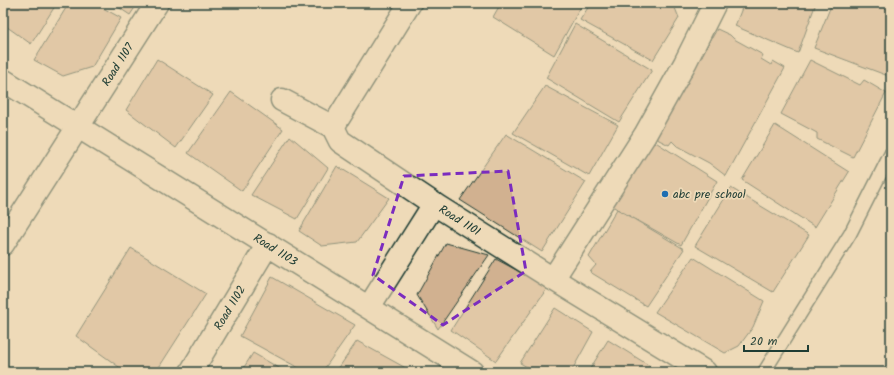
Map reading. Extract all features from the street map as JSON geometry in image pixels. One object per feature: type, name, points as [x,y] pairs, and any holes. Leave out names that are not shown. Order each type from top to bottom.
[{"type":"street","name":"Road 1107","points":[[78,127],[157,3]]},
{"type":"street","points":[[333,127],[410,3]]},
{"type":"street","points":[[553,279],[645,135],[685,63],[715,3]]},
{"type":"street","name":"Road 1103","points":[[3,80],[472,372]]},
{"type":"street","name":"Road 1101","points":[[282,100],[333,127],[340,141],[434,204],[705,372]]},
{"type":"street","points":[[3,244],[78,127]]},
{"type":"street","points":[[369,307],[434,204]]},
{"type":"street","name":"Road 1102","points":[[191,372],[268,244]]},
{"type":"lane","points":[[764,372],[850,234],[891,153]]},
{"type":"highlighted area","points":[[508,171],[526,271],[443,325],[373,275],[404,176]]},
{"type":"building","points":[[3,3],[57,3],[31,44],[3,24]]},
{"type":"building","points":[[69,3],[94,3],[121,18],[92,67],[63,76],[34,60]]},
{"type":"building","points":[[112,3],[138,3],[130,15]]},
{"type":"building","points":[[501,3],[583,3],[554,55],[493,17]]},
{"type":"building","points":[[591,3],[673,3],[679,18],[653,60],[580,20]]},
{"type":"building","points":[[744,3],[816,3],[798,53],[735,26]]},
{"type":"building","points":[[832,3],[891,3],[891,77],[814,48]]},
{"type":"building","points":[[575,24],[652,70],[619,122],[546,78]]},
{"type":"building","points":[[717,29],[763,55],[761,59],[771,65],[773,61],[785,68],[726,176],[709,163],[677,146],[672,141],[669,145],[655,138]]},
{"type":"building","points":[[157,59],[213,95],[176,148],[126,110]]},
{"type":"building","points":[[810,60],[860,85],[864,80],[886,93],[853,157],[817,139],[817,133],[781,114]]},
{"type":"building","points":[[545,86],[618,125],[589,176],[513,133]]},
{"type":"building","points":[[231,92],[283,129],[242,191],[188,153]]},
{"type":"building","points":[[775,125],[849,172],[815,227],[742,180]]},
{"type":"building","points":[[506,134],[586,182],[542,252],[460,200]]},
{"type":"building","points":[[290,136],[328,168],[297,219],[251,195]]},
{"type":"building","name":"abc pre school","points":[[654,141],[717,181],[681,245],[612,206]]},
{"type":"building","points":[[337,166],[389,198],[357,242],[322,246],[299,231]]},
{"type":"building","points":[[731,188],[809,235],[773,292],[695,246]]},
{"type":"building","points":[[617,209],[684,249],[646,306],[590,272],[596,265],[589,257]]},
{"type":"building","points":[[446,243],[489,255],[438,329],[417,295]]},
{"type":"building","points":[[131,248],[206,294],[156,372],[126,372],[76,336]]},
{"type":"building","points":[[693,257],[764,301],[753,327],[739,346],[725,353],[655,312]]},
{"type":"building","points":[[496,259],[548,287],[496,361],[451,330]]},
{"type":"building","points":[[272,277],[355,325],[322,372],[306,372],[240,336]]},
{"type":"building","points":[[555,308],[593,332],[571,372],[536,372],[520,363]]},
{"type":"building","points":[[608,340],[650,366],[646,372],[588,372]]},
{"type":"building","points":[[357,341],[413,372],[336,372]]},
{"type":"building","points":[[253,353],[286,372],[241,372]]},
{"type":"place","name":"abc pre school","points":[[665,194]]}]
